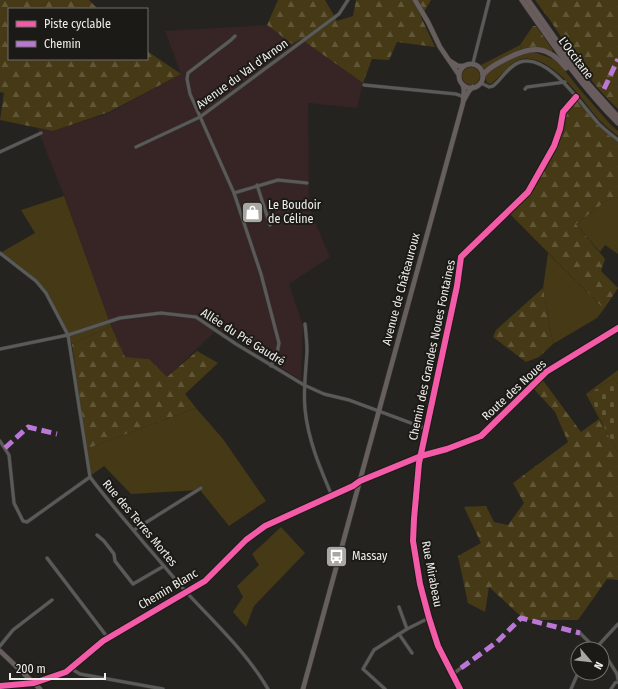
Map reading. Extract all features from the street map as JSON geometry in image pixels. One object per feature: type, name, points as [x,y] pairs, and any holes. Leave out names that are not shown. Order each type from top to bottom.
[{"type":"highway","name":"L'Occitane","points":[[522,0],[580,80],[618,123]]},
{"type":"highway","name":"L'Occitane","points":[[528,0],[582,77],[618,117]]},
{"type":"highway","points":[[532,0],[541,19]]},
{"type":"highway","points":[[483,75],[494,65],[523,50],[533,49],[551,53],[558,58],[574,77],[580,80]]},
{"type":"main road","points":[[415,0],[447,58],[459,75],[459,80],[463,85],[464,97]]},
{"type":"main road","points":[[447,58],[458,66],[473,63],[482,70],[483,75],[481,83],[478,86],[473,88],[463,85]]},
{"type":"main road","points":[[459,75],[464,66]]},
{"type":"main road","name":"Avenue de Châteauroux","points":[[303,689],[462,103],[464,97],[473,88]]},
{"type":"main road","points":[[0,651],[40,689]]},
{"type":"street","name":"Avenue du Val d’Arnon","points":[[136,148],[200,117],[339,14],[348,0]]},
{"type":"street","points":[[473,63],[489,0]]},
{"type":"street","points":[[235,36],[188,73],[187,79],[190,94],[234,193],[261,274],[279,343],[277,353],[271,366]]},
{"type":"street","points":[[481,83],[489,87],[493,86],[516,64],[528,61],[540,65],[554,73],[565,82],[600,124],[618,140]]},
{"type":"street","points":[[525,89],[527,86],[565,82]]},
{"type":"street","points":[[364,84],[456,94],[464,97]]},
{"type":"street","name":"Chemin des Grandes Noues Fontaines","points":[[421,456],[457,286],[461,257],[528,192],[554,146],[564,112],[576,97]]},
{"type":"street","points":[[0,152],[41,133]]},
{"type":"street","points":[[234,193],[278,180],[307,183]]},
{"type":"street","points":[[256,186],[270,225]]},
{"type":"street","name":"Rue des Terres Mortes","points":[[0,253],[36,281],[46,294],[68,335],[90,476],[102,493],[164,566],[253,665],[268,689]]},
{"type":"street","name":"Allée du Pré Gaudré","points":[[0,349],[68,335],[120,318],[161,313],[196,317],[236,344],[304,385],[324,394],[349,400],[427,430]]},
{"type":"street","points":[[305,324],[307,351],[304,385],[305,410],[310,439],[332,496]]},
{"type":"street","name":"Route des Noues","points":[[360,481],[421,456],[447,449],[482,436],[546,372],[618,328]]},
{"type":"street","points":[[0,441],[9,454],[14,503],[23,521],[26,522],[90,476]]},
{"type":"street","name":"Rue Mirabeau","points":[[421,456],[418,470],[413,541],[420,584],[438,646],[460,689]]},
{"type":"street","name":"Chemin Blanc","points":[[0,686],[34,682],[66,672],[108,638],[205,581],[246,540],[265,526],[332,496],[360,481]]},
{"type":"street","points":[[134,530],[200,488]]},
{"type":"street","points":[[97,535],[104,541],[114,554],[115,561],[133,584],[164,566]]},
{"type":"street","points":[[46,558],[108,638]]},
{"type":"street","points":[[0,646],[13,630],[52,600]]},
{"type":"street","points":[[399,607],[407,629]]},
{"type":"street","points":[[385,689],[363,669],[374,650],[407,629],[429,618]]},
{"type":"street","points":[[603,641],[618,624]]},
{"type":"street","points":[[580,632],[588,641]]},
{"type":"street","points":[[399,634],[412,653]]},
{"type":"street","points":[[610,663],[617,674],[618,679]]},
{"type":"street","points":[[70,668],[80,674],[163,689]]},
{"type":"street","points":[[453,674],[461,668]]},
{"type":"street","points":[[611,689],[618,682]]},
{"type":"shaded area","points":[[267,25],[292,44],[301,39],[363,83],[357,108],[308,103],[309,208],[330,257],[289,284],[303,325],[301,380],[218,329],[167,377],[149,359],[125,357],[111,326],[64,196],[37,128],[53,131],[109,113],[181,74],[165,31]]},
{"type":"green space","points":[[0,0],[89,0],[97,8],[8,8],[8,60],[148,60],[148,52],[181,74],[109,112],[53,131],[0,120],[4,93],[0,92]]},
{"type":"green space","points":[[278,0],[325,0],[337,21],[353,16],[356,0],[431,0],[421,17],[435,47],[397,42],[389,60],[372,59],[363,83],[301,39],[292,44],[267,25]]},
{"type":"green space","points":[[535,0],[618,0],[618,109],[591,79]]},
{"type":"green space","points":[[533,26],[536,26],[553,50],[551,52],[536,48],[521,49],[520,45]]},
{"type":"green space","points":[[520,45],[521,49],[484,71],[481,65]]},
{"type":"green space","points":[[534,52],[553,59],[563,68],[611,125],[618,131],[618,136],[599,120],[565,80],[555,71],[533,59],[522,59],[513,63],[495,81],[491,84],[487,83],[485,76],[495,67],[515,57]]},
{"type":"green space","points":[[471,67],[477,70],[480,76],[477,82],[471,85],[465,82],[462,76],[465,70]]},
{"type":"green space","points":[[575,97],[601,128],[618,142],[618,197],[606,201],[576,224],[605,259],[601,271],[618,288],[604,309],[508,212],[521,197],[548,158],[556,143],[568,110]]},
{"type":"green space","points":[[64,196],[111,326],[72,344],[57,312],[42,289],[28,274],[0,253],[35,233],[21,210]]},
{"type":"green space","points":[[618,197],[618,254],[605,245],[600,252],[576,224],[606,201]]},
{"type":"green space","points":[[548,253],[604,309],[597,318],[553,344],[543,288]]},
{"type":"green space","points":[[543,288],[553,344],[539,357],[526,362],[493,337],[496,330]]},
{"type":"green space","points":[[111,326],[125,357],[149,359],[167,377],[197,351],[218,363],[185,394],[196,408],[86,449],[72,344]]},
{"type":"green space","points":[[618,370],[618,384],[614,378],[589,394],[607,433],[586,394]]},
{"type":"green space","points":[[614,378],[618,384],[618,452],[607,433],[589,394]]},
{"type":"green space","points":[[542,379],[581,432],[599,419],[618,452],[618,580],[607,579],[578,620],[525,620],[489,587],[485,612],[468,603],[458,556],[481,543],[464,507],[486,506],[494,522],[508,525],[524,503],[513,483],[568,442],[555,412],[533,388]]},
{"type":"green space","points":[[196,408],[223,439],[266,501],[229,526],[200,490],[131,494],[104,466],[90,476],[86,449]]},
{"type":"green space","points":[[281,527],[305,553],[254,606],[246,627],[233,612],[243,597],[237,586],[259,565],[252,554]]},
{"type":"marked path","points":[[604,89],[618,59]]},
{"type":"marked path","points":[[5,448],[28,427],[57,434]]},
{"type":"marked path","points":[[461,668],[497,642],[521,618],[580,633]]},
{"type":"cycle path","points":[[460,689],[438,646],[420,584],[413,541],[419,463],[457,286],[461,257],[528,192],[554,146],[560,129],[563,112],[576,97]]},
{"type":"cycle path","points":[[0,686],[34,683],[66,672],[103,641],[205,581],[246,540],[265,526],[353,486],[360,481],[421,456],[447,449],[481,436],[546,372],[618,328]]},
{"type":"place","name":"Le Boudoir de Céline","points":[[252,212]]},
{"type":"place","name":"Massay","points":[[336,556]]}]
